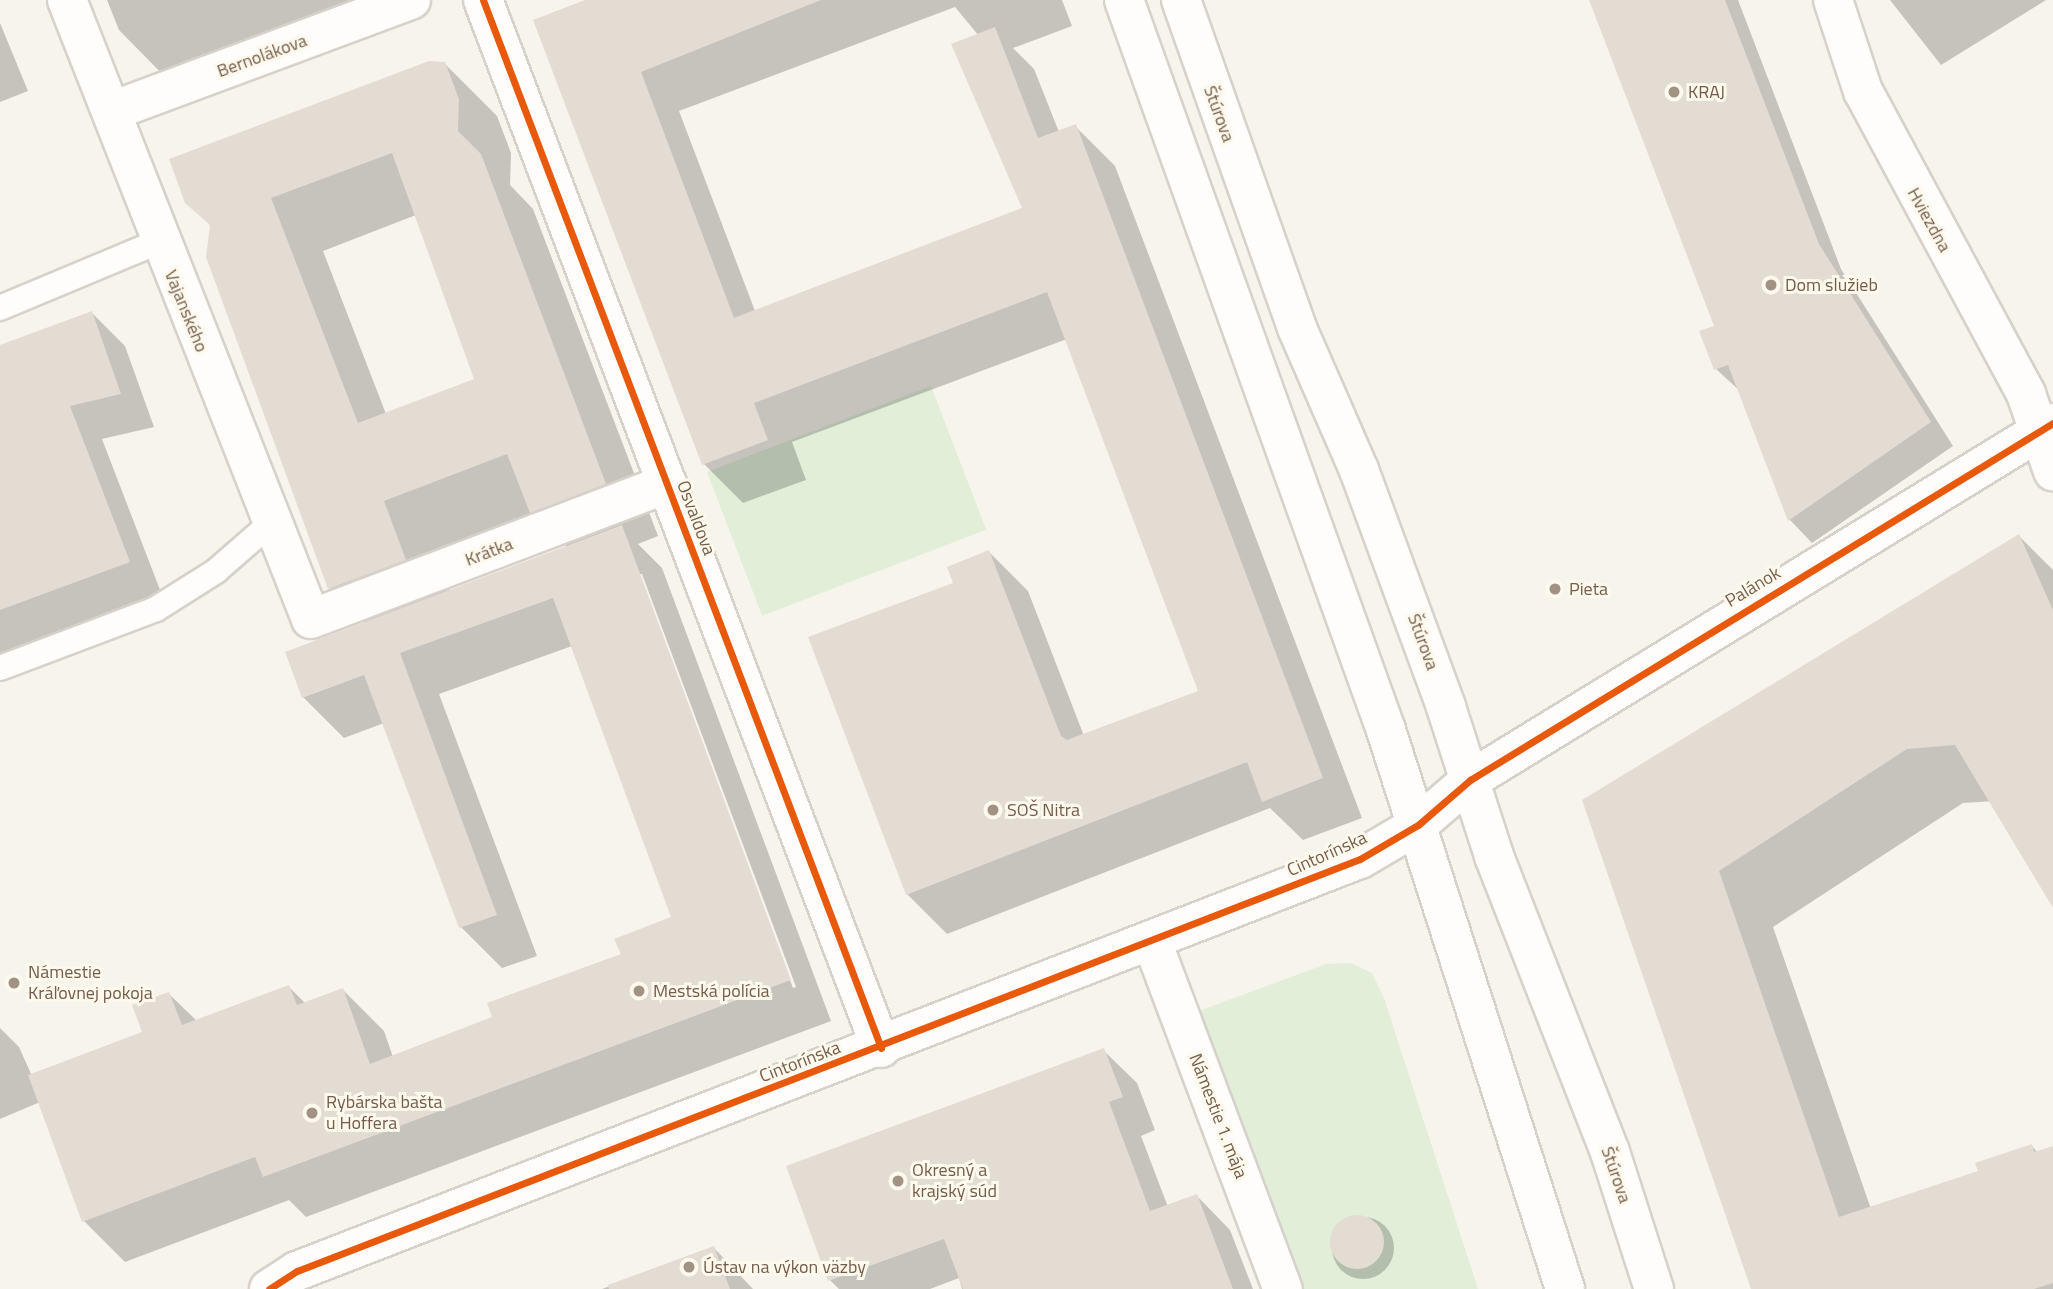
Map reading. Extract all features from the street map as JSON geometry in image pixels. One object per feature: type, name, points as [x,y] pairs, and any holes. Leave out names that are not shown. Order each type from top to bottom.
[{"type":"street","name":"Vajanského","points":[[67,0],[112,111],[158,242],[311,619]]},
{"type":"street","name":"Bernolákova","points":[[112,111],[411,0]]},
{"type":"street","name":"Osvaldova","points":[[483,0],[881,1048]]},
{"type":"street","points":[[1124,0],[1418,825],[1564,1289]]},
{"type":"street","name":"Štúrova","points":[[1181,0],[1610,1152],[1654,1289]]},
{"type":"street","name":"Hviezdna","points":[[1833,0],[1863,91],[2045,428],[2053,471]]},
{"type":"street","name":"Palánok","points":[[1418,825],[1470,780],[2045,428]]},
{"type":"street","name":"Krátka","points":[[311,619],[667,484]]},
{"type":"street","name":"Cintorínska","points":[[268,1289],[297,1271],[1153,944],[1360,859],[1418,825]]},
{"type":"street","name":"Námestie 1. mája","points":[[1153,944],[1283,1289]]},
{"type":"lane","points":[[0,308],[158,242]]},
{"type":"lane","points":[[0,668],[156,609],[216,571],[271,523]]},
{"type":"green space","points":[[931,386],[986,530],[762,616],[707,472]]},
{"type":"green space","points":[[1351,963],[1372,973],[1384,998],[1478,1289],[1302,1289],[1199,1011],[1326,964]]},
{"type":"building","points":[[585,0],[821,0],[641,72],[734,318],[1022,208],[951,44],[995,27],[1038,138],[1076,124],[1323,778],[1262,802],[1247,762],[906,895],[808,637],[953,583],[947,567],[989,550],[1061,736],[1067,740],[1198,691],[1047,292],[754,403],[768,440],[702,465],[533,20]]},
{"type":"building","name":"Dom služieb","points":[[1589,0],[1725,0],[1819,244],[1931,422],[1788,521],[1728,365],[1714,370],[1699,331],[1714,326]]},
{"type":"building","points":[[429,61],[445,62],[459,99],[458,131],[481,154],[606,484],[530,513],[507,454],[384,501],[406,560],[328,589],[206,257],[210,225],[185,203],[169,159]],"holes":[[[392,153],[474,379],[358,423],[271,198]]]},
{"type":"building","points":[[92,311],[121,394],[70,406],[130,562],[0,610],[0,345]]},
{"type":"building","points":[[622,525],[791,980],[263,1177],[255,1157],[82,1222],[28,1075],[142,1032],[132,1005],[169,992],[182,1025],[289,985],[297,1005],[343,988],[370,1064],[492,1017],[487,1003],[621,954],[614,939],[671,917],[553,598],[400,653],[497,915],[459,928],[364,675],[302,698],[285,652]]},
{"type":"building","points":[[2019,534],[2053,610],[2053,908],[1955,745],[1907,749],[1719,871],[1839,1217],[1978,1171],[1975,1163],[2032,1144],[2034,1152],[2053,1146],[2053,1283],[2034,1289],[1751,1289],[1582,800]]},
{"type":"building","name":"Okresný a krajský súd","points":[[1104,1048],[1123,1097],[1109,1102],[1150,1211],[1197,1194],[1233,1289],[963,1289],[944,1239],[828,1281],[786,1166]]},
{"type":"building","points":[[1357,1215],[1376,1223],[1384,1242],[1376,1261],[1357,1269],[1338,1261],[1330,1242],[1338,1223]]},
{"type":"building","name":"Ústav na výkon väzby","points":[[714,1246],[730,1289],[609,1289],[608,1285]]},
{"type":"cycle path","points":[[483,0],[881,1048]]},
{"type":"cycle path","points":[[269,1289],[297,1271],[1360,859],[1418,825],[1470,780],[2053,423]]},
{"type":"place","name":"KRAJ","points":[[1674,92]]},
{"type":"place","name":"Dom služieb","points":[[1771,285]]},
{"type":"place","name":"Pieta","points":[[1555,589]]},
{"type":"place","name":"SOŠ Nitra","points":[[993,810]]},
{"type":"place","name":"Námestie Kráľovnej pokoja","points":[[14,983]]},
{"type":"place","name":"Mestská polícia","points":[[639,991]]},
{"type":"place","name":"Rybárska bašta u Hoffera","points":[[312,1113]]},
{"type":"place","name":"Okresný a krajský súd","points":[[898,1181]]},
{"type":"place","name":"Ústav na výkon väzby","points":[[689,1267]]}]
